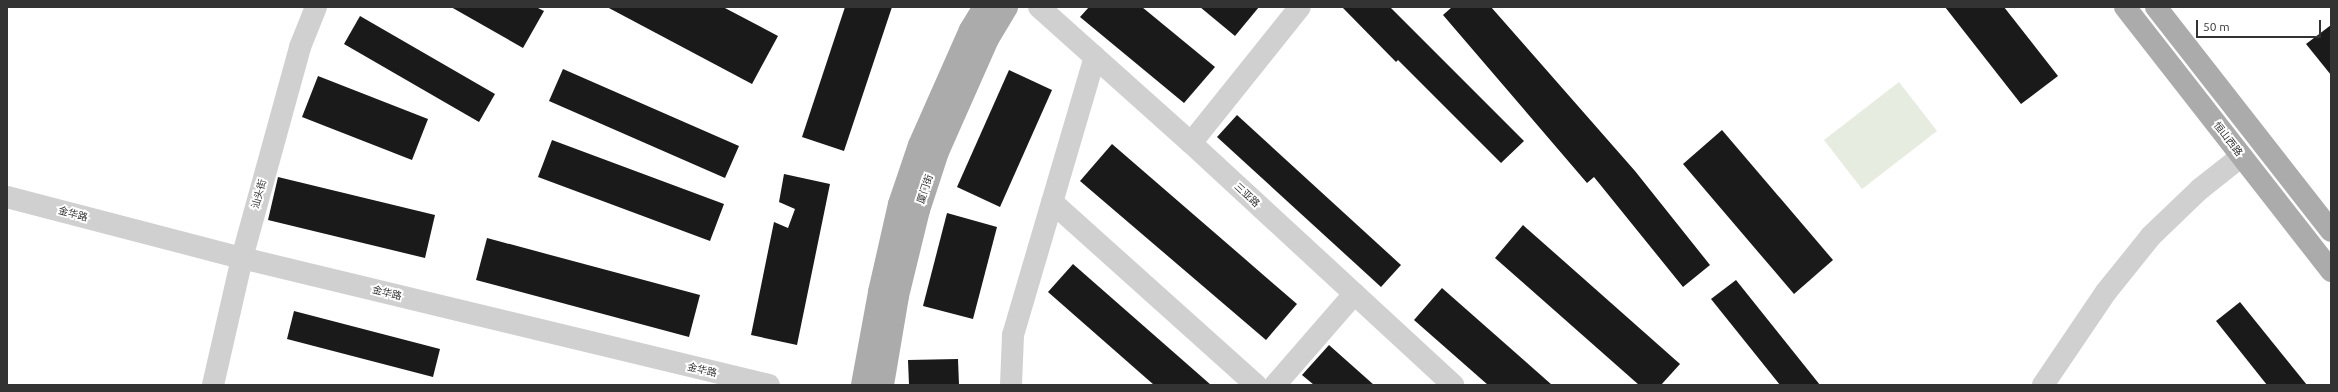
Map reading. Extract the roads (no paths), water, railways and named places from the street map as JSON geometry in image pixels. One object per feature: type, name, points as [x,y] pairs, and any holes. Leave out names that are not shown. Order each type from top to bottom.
[{"type":"main road","name":"厦门街","points":[[862,385],[879,292],[899,204],[919,145],[970,30],[984,7]]},
{"type":"main road","name":"厦门街","points":[[883,385],[898,296],[921,203],[938,152],[950,124],[988,39],[1007,7]]},
{"type":"main road","name":"恒山西路","points":[[2125,7],[2331,271]]},
{"type":"main road","points":[[2156,7],[2331,231]]},
{"type":"street","name":"汕头街","points":[[213,385],[242,258],[300,47],[316,7]]},
{"type":"street","name":"三亚路","points":[[1039,7],[1191,143],[1453,385]]},
{"type":"street","points":[[1191,143],[1300,7]]},
{"type":"street","points":[[1011,385],[1013,335],[1095,57]]},
{"type":"street","points":[[2043,385],[2106,292],[2151,236],[2200,189],[2242,156]]},
{"type":"street","name":"金华路","points":[[7,197],[242,258],[769,385]]},
{"type":"street","points":[[1052,202],[1256,385]]},
{"type":"street","points":[[1275,385],[1354,294]]}]
